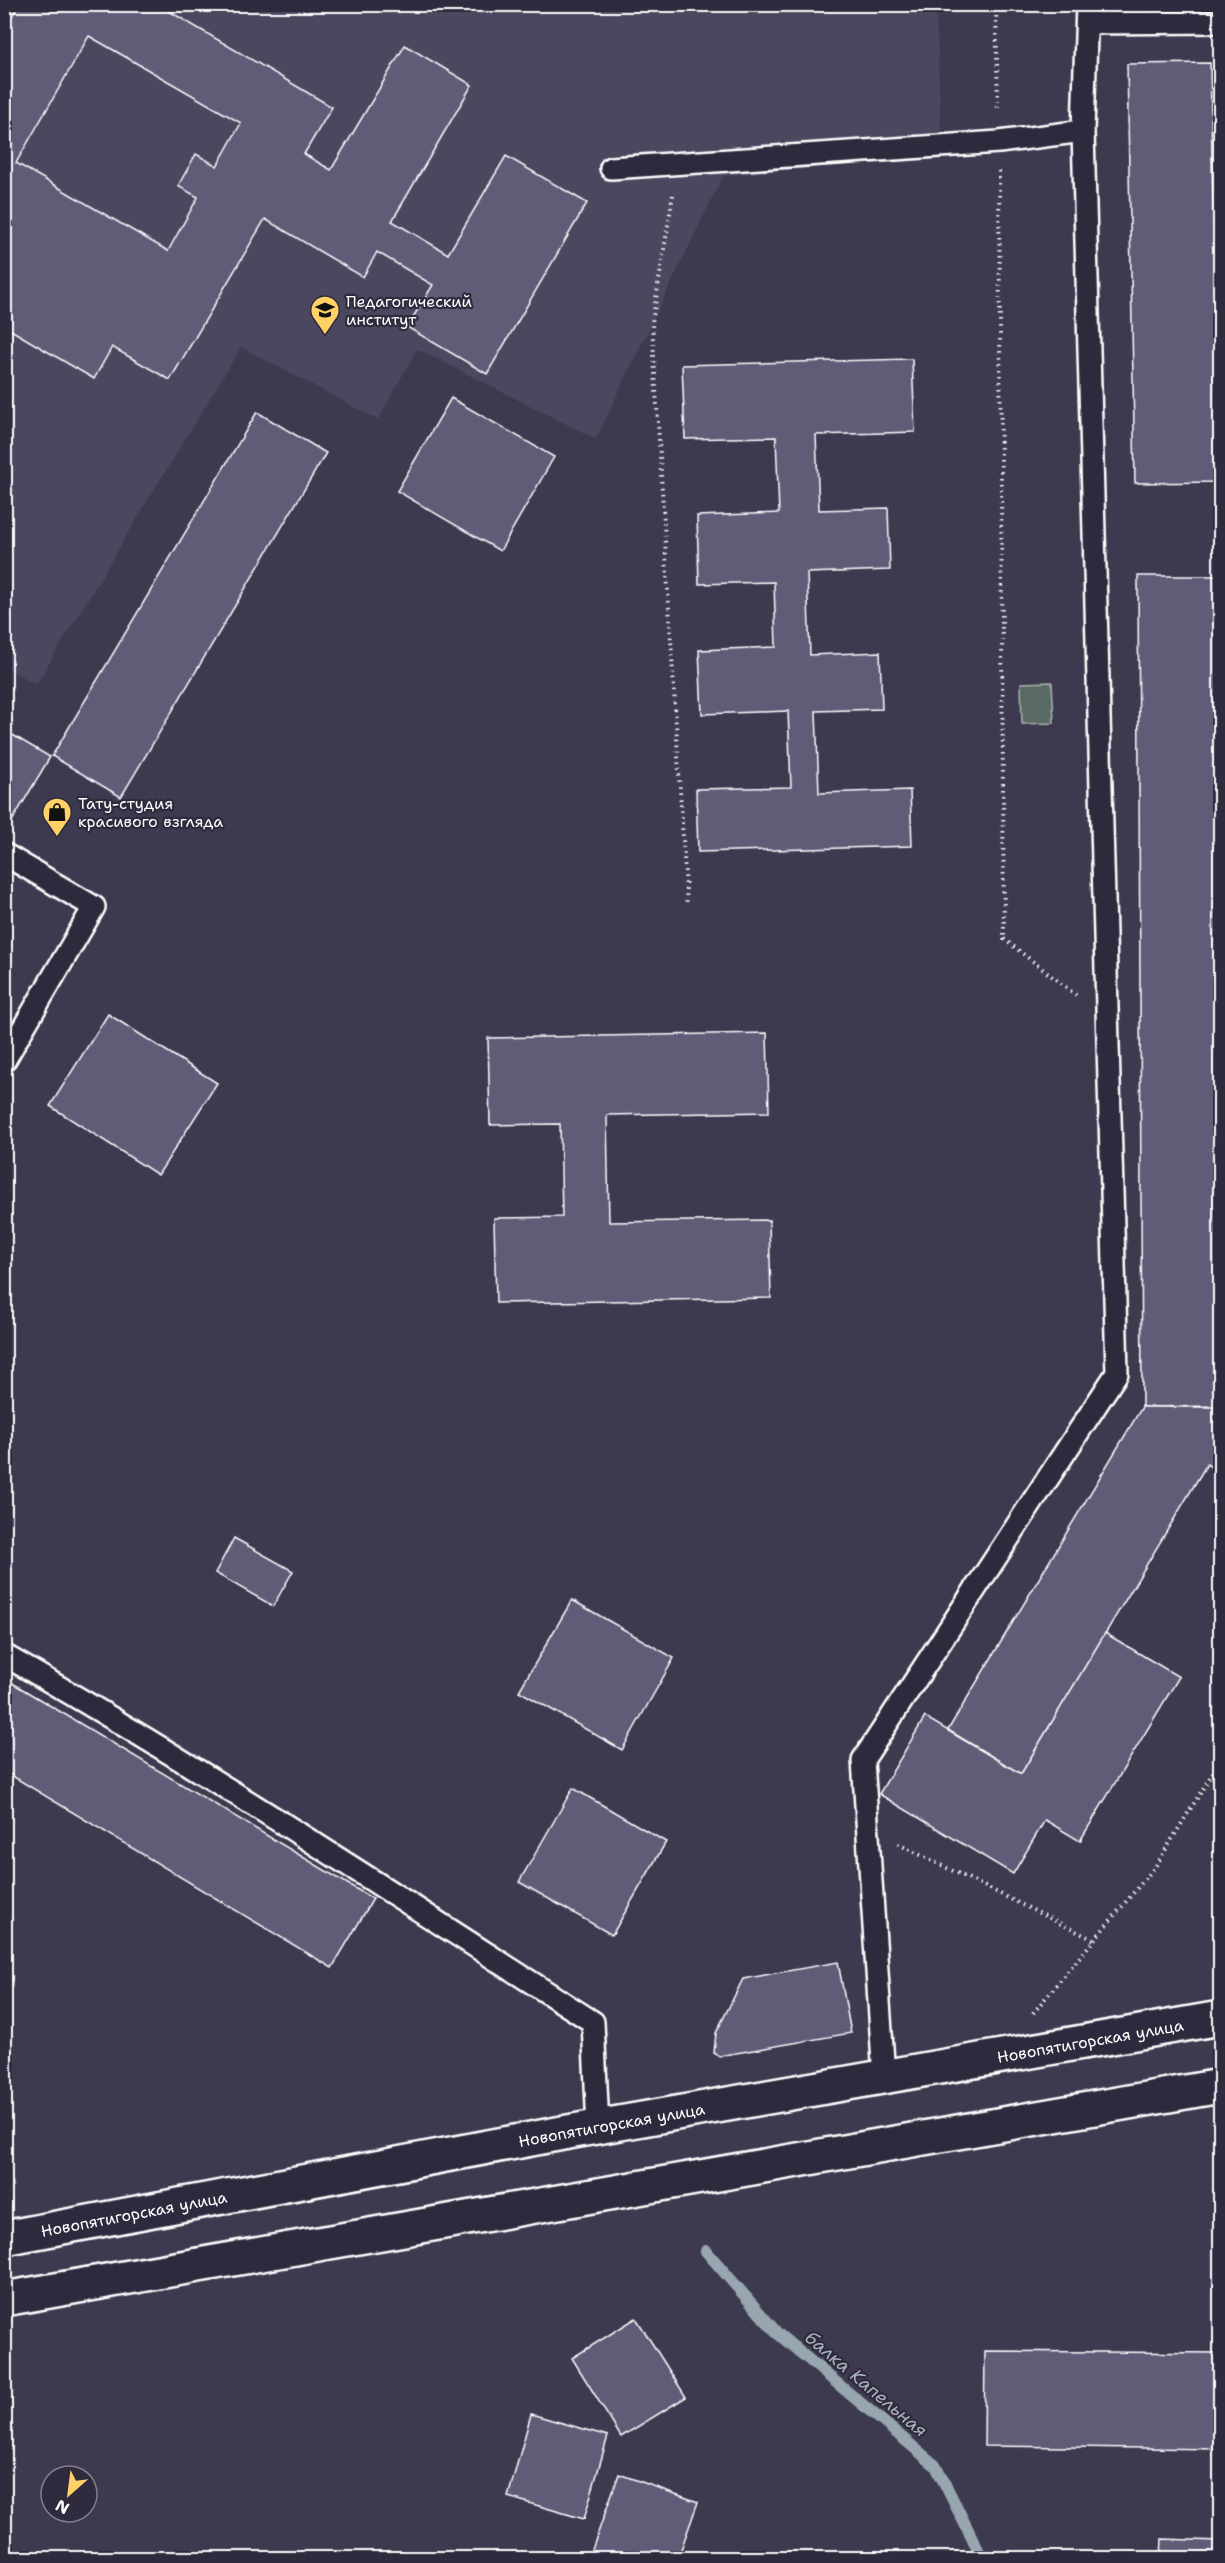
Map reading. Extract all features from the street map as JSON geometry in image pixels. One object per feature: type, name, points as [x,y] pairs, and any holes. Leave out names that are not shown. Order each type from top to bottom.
[{"type":"street","name":"Новопятигорская улица","points":[[4,2238],[598,2127],[1221,2018]]},
{"type":"street","points":[[4,2300],[1221,2086]]},
{"type":"lane","points":[[884,2077],[863,1760],[1117,1373],[1083,131],[1087,14],[1221,22]]},
{"type":"lane","points":[[610,168],[999,141],[1083,131]]},
{"type":"lane","points":[[4,854],[94,907],[4,1061]]},
{"type":"lane","points":[[4,1655],[111,1716],[377,1881],[593,2022],[598,2127]]},
{"type":"path","points":[[996,4],[999,141],[1004,939],[1108,1019]]},
{"type":"path","points":[[677,165],[652,323],[687,906]]},
{"type":"path","points":[[997,2058],[1155,1866],[1221,1761]]},
{"type":"path","points":[[868,1829],[1094,1940]]},
{"type":"shaded area","name":"Педагогический институт","points":[[5,5],[936,5],[942,156],[723,176],[596,439],[417,349],[378,420],[241,347],[36,685],[5,667]]},
{"type":"green space","points":[[1052,682],[1054,723],[1022,724],[1021,683]]},
{"type":"building","points":[[19,4],[157,4],[332,107],[304,154],[331,170],[405,45],[472,85],[392,221],[448,254],[506,156],[587,203],[487,374],[407,327],[433,285],[377,252],[363,277],[265,219],[170,380],[112,347],[94,379],[4,326],[4,30]],"holes":[[[89,36],[241,123],[217,166],[196,154],[178,186],[198,197],[168,251],[16,163]]]},
{"type":"building","points":[[1210,63],[1219,482],[1135,483],[1127,64]]},
{"type":"building","points":[[912,359],[915,432],[816,435],[819,510],[888,508],[890,570],[807,573],[810,655],[880,652],[882,709],[816,711],[819,793],[910,790],[912,846],[698,852],[696,789],[791,787],[788,711],[702,714],[699,650],[776,647],[774,582],[699,584],[697,516],[779,513],[776,437],[685,439],[682,365]]},
{"type":"building","points":[[451,398],[554,457],[500,551],[397,491]]},
{"type":"building","points":[[257,412],[326,453],[121,797],[52,756]]},
{"type":"building","points":[[1138,576],[1219,576],[1220,1406],[1142,1407]]},
{"type":"building","points":[[4,730],[50,757],[8,828],[4,826]]},
{"type":"building","points":[[108,1014],[217,1083],[158,1175],[50,1106]]},
{"type":"building","points":[[767,1033],[769,1112],[607,1115],[609,1222],[769,1220],[771,1298],[496,1303],[494,1218],[562,1217],[560,1124],[490,1125],[488,1038]]},
{"type":"building","points":[[1142,1407],[1220,1407],[1220,1475],[1207,1464],[1021,1774],[948,1730]]},
{"type":"building","points":[[234,1538],[293,1571],[273,1606],[215,1573]]},
{"type":"building","points":[[572,1600],[674,1658],[622,1750],[519,1691]]},
{"type":"building","points":[[1105,1633],[1179,1677],[1080,1841],[1045,1820],[1013,1874],[879,1794],[925,1717],[1021,1774]]},
{"type":"building","points":[[4,1678],[373,1899],[332,1968],[4,1771]]},
{"type":"building","points":[[573,1788],[666,1842],[612,1935],[519,1882]]},
{"type":"building","points":[[838,1962],[851,2033],[719,2056],[714,2053],[716,2033],[743,1979]]},
{"type":"building","points":[[636,2318],[686,2397],[621,2437],[572,2358]]},
{"type":"building","points":[[985,2351],[1220,2353],[1220,2449],[984,2446]]},
{"type":"building","points":[[531,2414],[608,2436],[584,2519],[508,2497]]},
{"type":"building","points":[[619,2474],[698,2502],[678,2558],[589,2558]]},
{"type":"building","points":[[1162,2539],[1220,2541],[1220,2558],[1161,2558]]},
{"type":"waterway","name":"балка Капельная","points":[[706,2251],[777,2333],[936,2466],[982,2558]]},
{"type":"place","name":"Педагогический институт","points":[[325,336]]},
{"type":"place","name":"Тату-студия красивого взгляда","points":[[57,838]]}]
